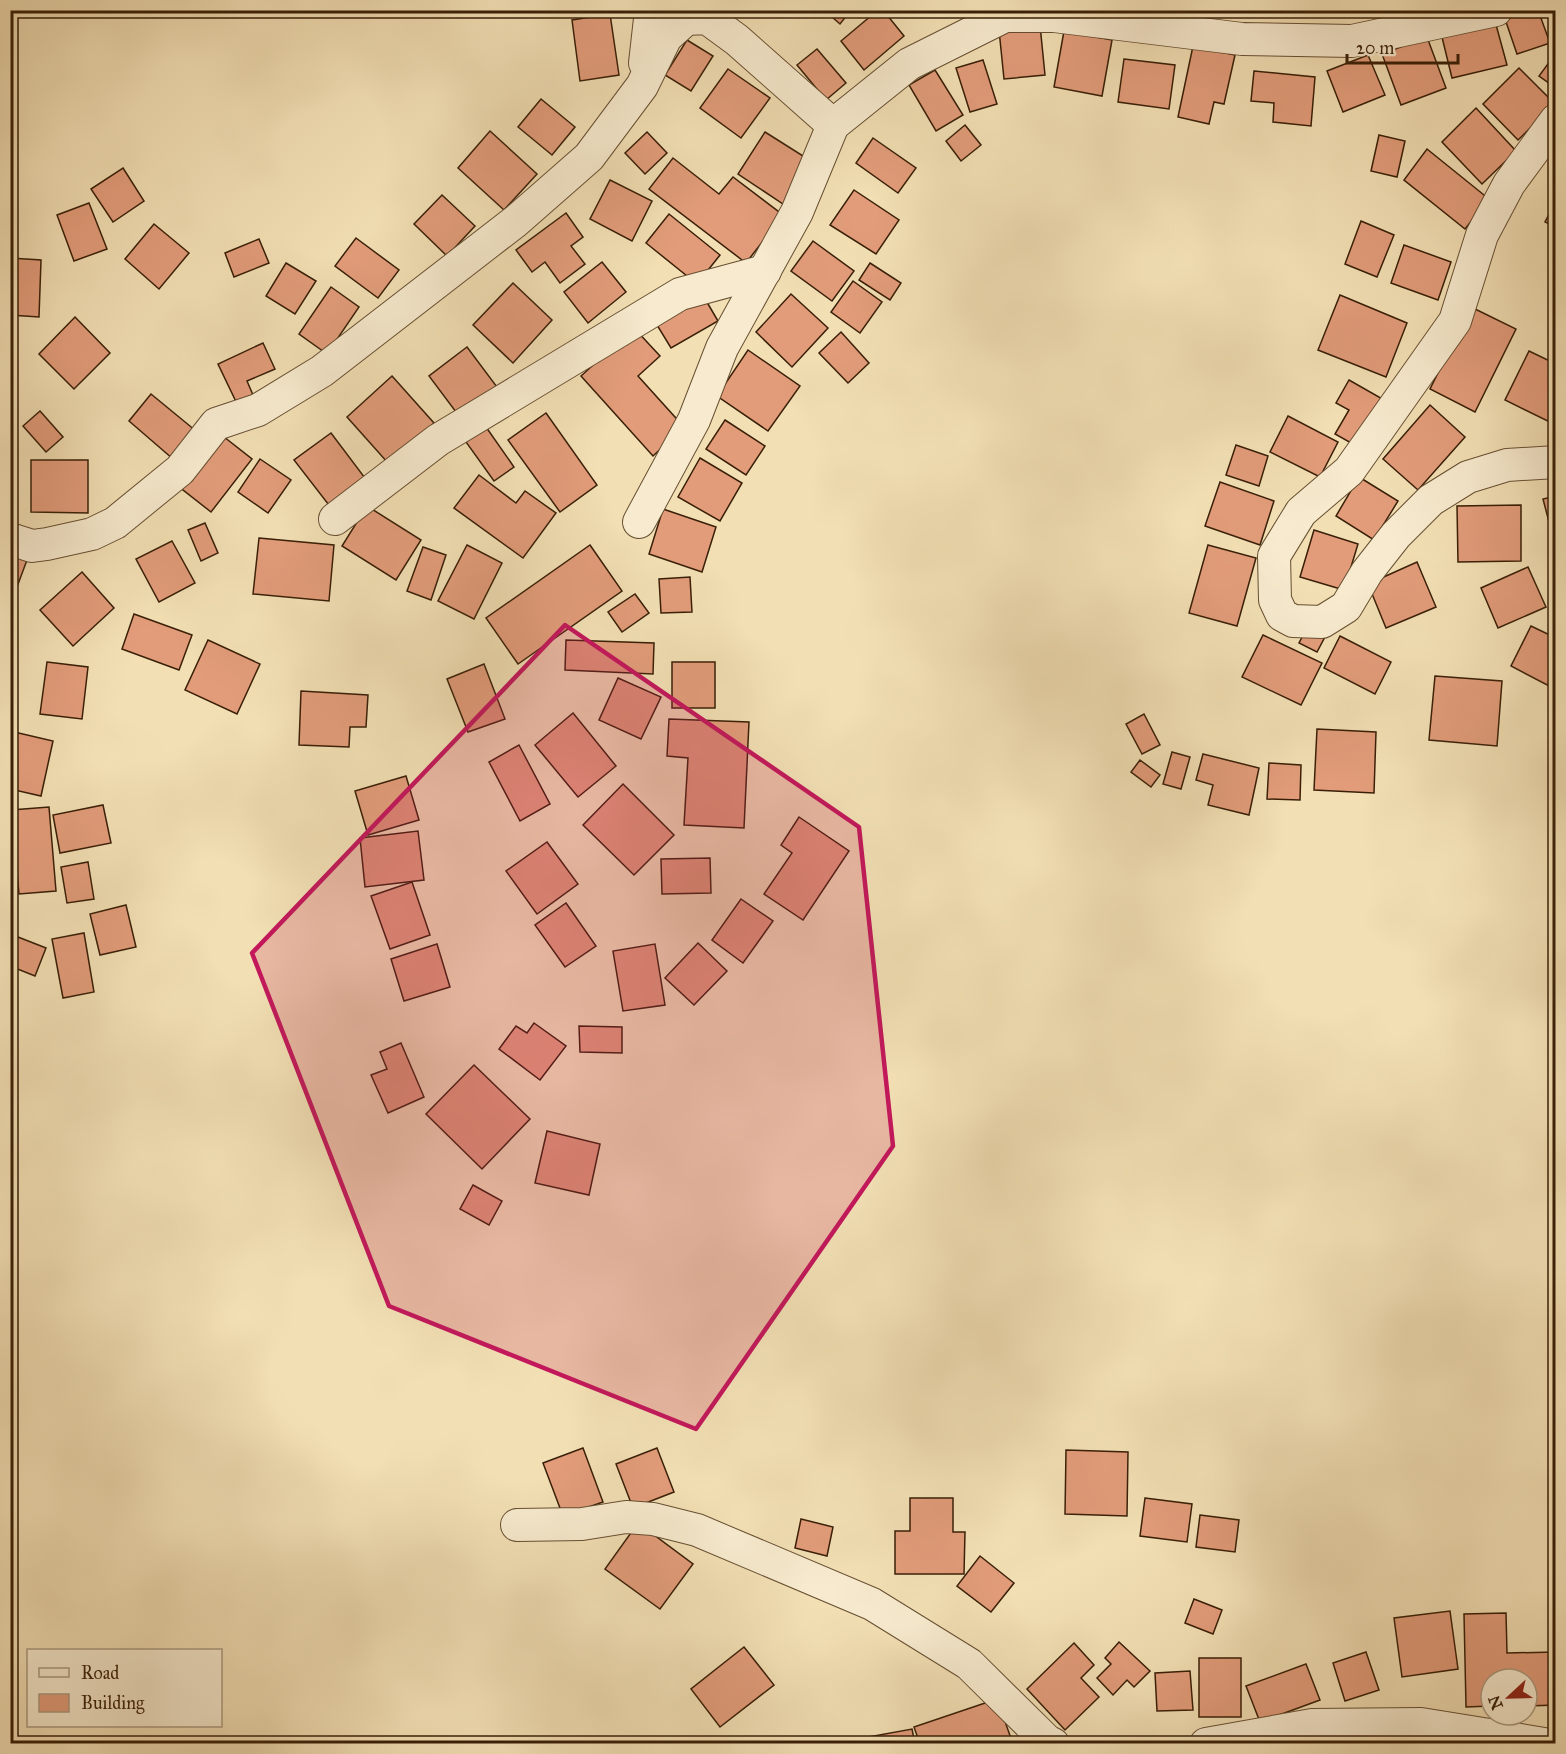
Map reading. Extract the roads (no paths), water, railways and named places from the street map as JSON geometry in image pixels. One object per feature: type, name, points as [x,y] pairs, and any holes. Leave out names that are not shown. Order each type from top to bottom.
[{"type":"street","points":[[642,86],[651,10]]},
{"type":"street","points":[[639,522],[694,420],[722,348],[798,212],[833,125],[909,64],[1005,16],[1054,16],[1242,39],[1352,41],[1496,10]]},
{"type":"street","points":[[10,539],[32,546],[47,544],[92,534],[115,523],[180,470],[216,424],[258,410],[322,371],[516,220],[589,157],[642,86],[666,37],[686,19],[707,18],[737,40],[833,125]]},
{"type":"street","points":[[1556,120],[1509,184],[1482,235],[1455,321],[1349,471],[1301,512],[1274,556],[1275,600],[1282,615],[1293,621],[1322,622],[1346,607],[1367,572],[1396,535],[1431,500],[1468,477],[1507,465],[1556,462]]},
{"type":"street","points":[[335,519],[438,440],[680,294],[765,271]]},
{"type":"street","points":[[517,1525],[582,1524],[626,1517],[653,1519],[697,1530],[872,1604],[969,1664],[1047,1741],[1053,1743]]},
{"type":"street","points":[[1206,1743],[1312,1725],[1421,1724],[1544,1743]]}]
